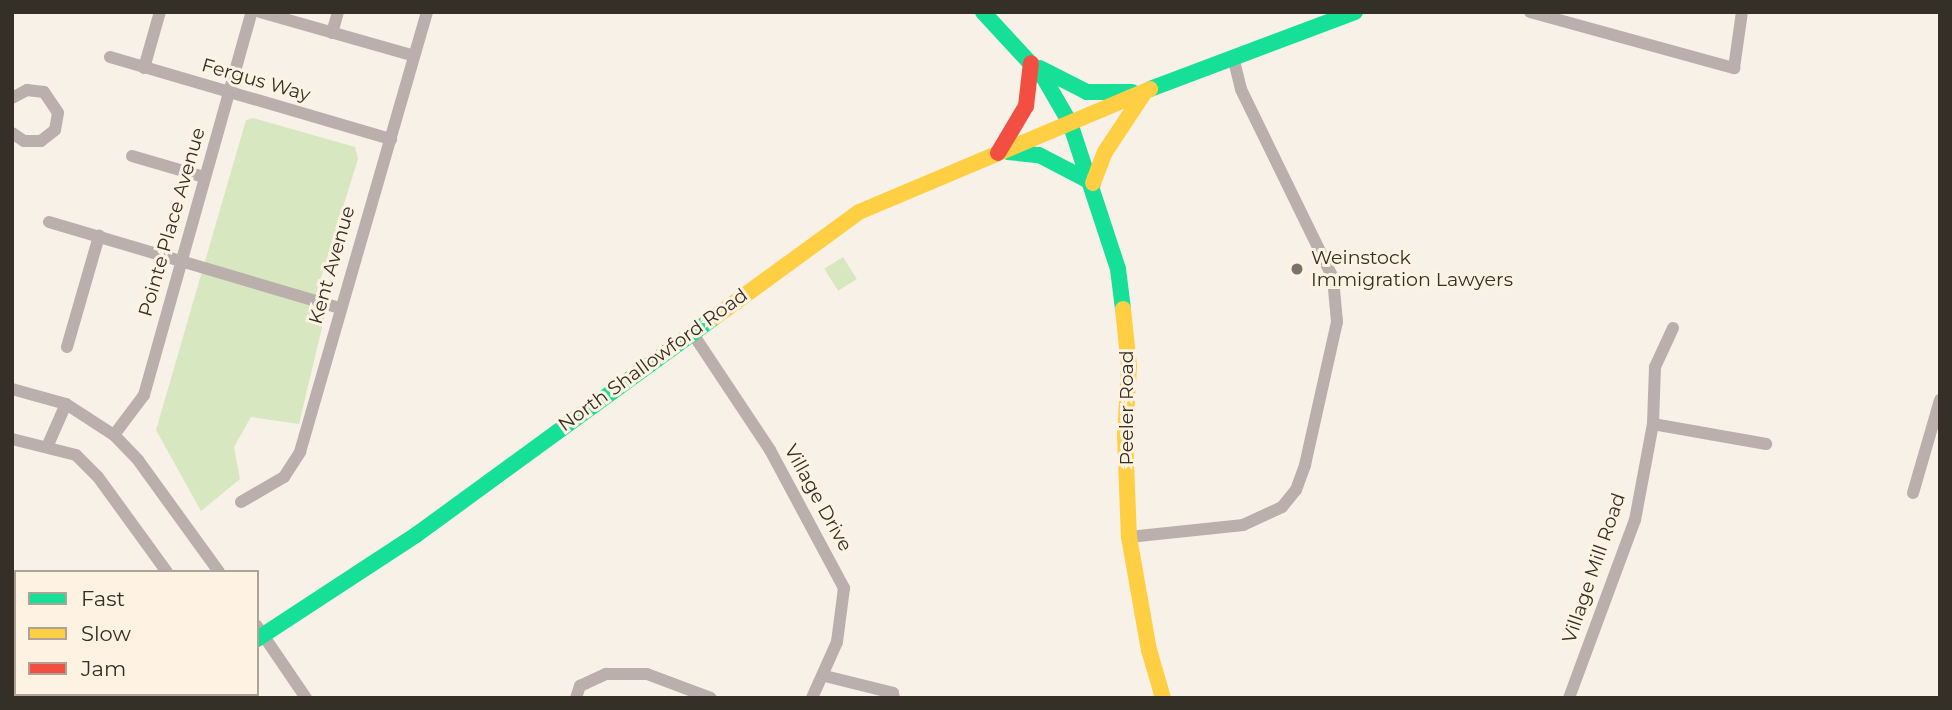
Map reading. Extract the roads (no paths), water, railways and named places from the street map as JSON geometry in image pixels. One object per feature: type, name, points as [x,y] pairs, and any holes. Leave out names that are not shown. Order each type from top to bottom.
[{"type":"street","points":[[144,68],[160,12]]},
{"type":"street","name":"Pointe Place Avenue","points":[[114,435],[144,395],[252,12]]},
{"type":"street","points":[[260,12],[414,56]]},
{"type":"street","points":[[332,33],[338,12]]},
{"type":"street","name":"Kent Avenue","points":[[241,502],[284,477],[293,467],[427,12]]},
{"type":"street","points":[[983,12],[1031,63],[1087,92],[1145,92]]},
{"type":"street","name":"North Shallowford Road","points":[[259,633],[415,535],[691,331],[859,212],[1145,92],[1355,12]]},
{"type":"street","points":[[1530,12],[1734,68],[1742,12]]},
{"type":"street","name":"Fergus Way","points":[[110,57],[391,139]]},
{"type":"street","points":[[1129,537],[1243,525],[1282,507],[1296,490],[1306,465],[1335,335],[1338,297],[1333,278],[1245,99],[1234,60]]},
{"type":"street","points":[[1031,63],[1026,106],[998,153],[1039,155],[1093,183],[1105,152],[1145,92]]},
{"type":"street","name":"Peeler Road","points":[[1031,63],[1070,123],[1093,183],[1118,269],[1127,319],[1129,537],[1149,650],[1163,698]]},
{"type":"street","points":[[12,98],[36,90],[51,97],[58,113],[54,130],[41,141],[24,141],[12,133]]},
{"type":"street","points":[[132,156],[204,177]]},
{"type":"street","points":[[49,222],[340,308]]},
{"type":"street","points":[[67,347],[99,236]]},
{"type":"street","name":"Village Mill Road","points":[[1569,698],[1635,520],[1653,424],[1655,367],[1673,328]]},
{"type":"street","name":"Village Drive","points":[[691,331],[770,450],[844,587],[844,614],[825,676],[813,698]]},
{"type":"street","points":[[12,389],[66,404],[114,435],[138,460],[218,570]]},
{"type":"street","points":[[1913,493],[1940,400]]},
{"type":"street","points":[[47,447],[66,404]]},
{"type":"street","points":[[1653,424],[1766,444]]},
{"type":"street","points":[[12,439],[76,455],[98,477],[166,570]]},
{"type":"street","points":[[259,633],[306,698]]},
{"type":"street","points":[[576,698],[580,686],[606,674],[647,674],[711,698]]},
{"type":"street","points":[[825,676],[892,694],[894,698]]},
{"type":"place","name":"Weinstock Immigration Lawyers","points":[[1297,269]]}]
